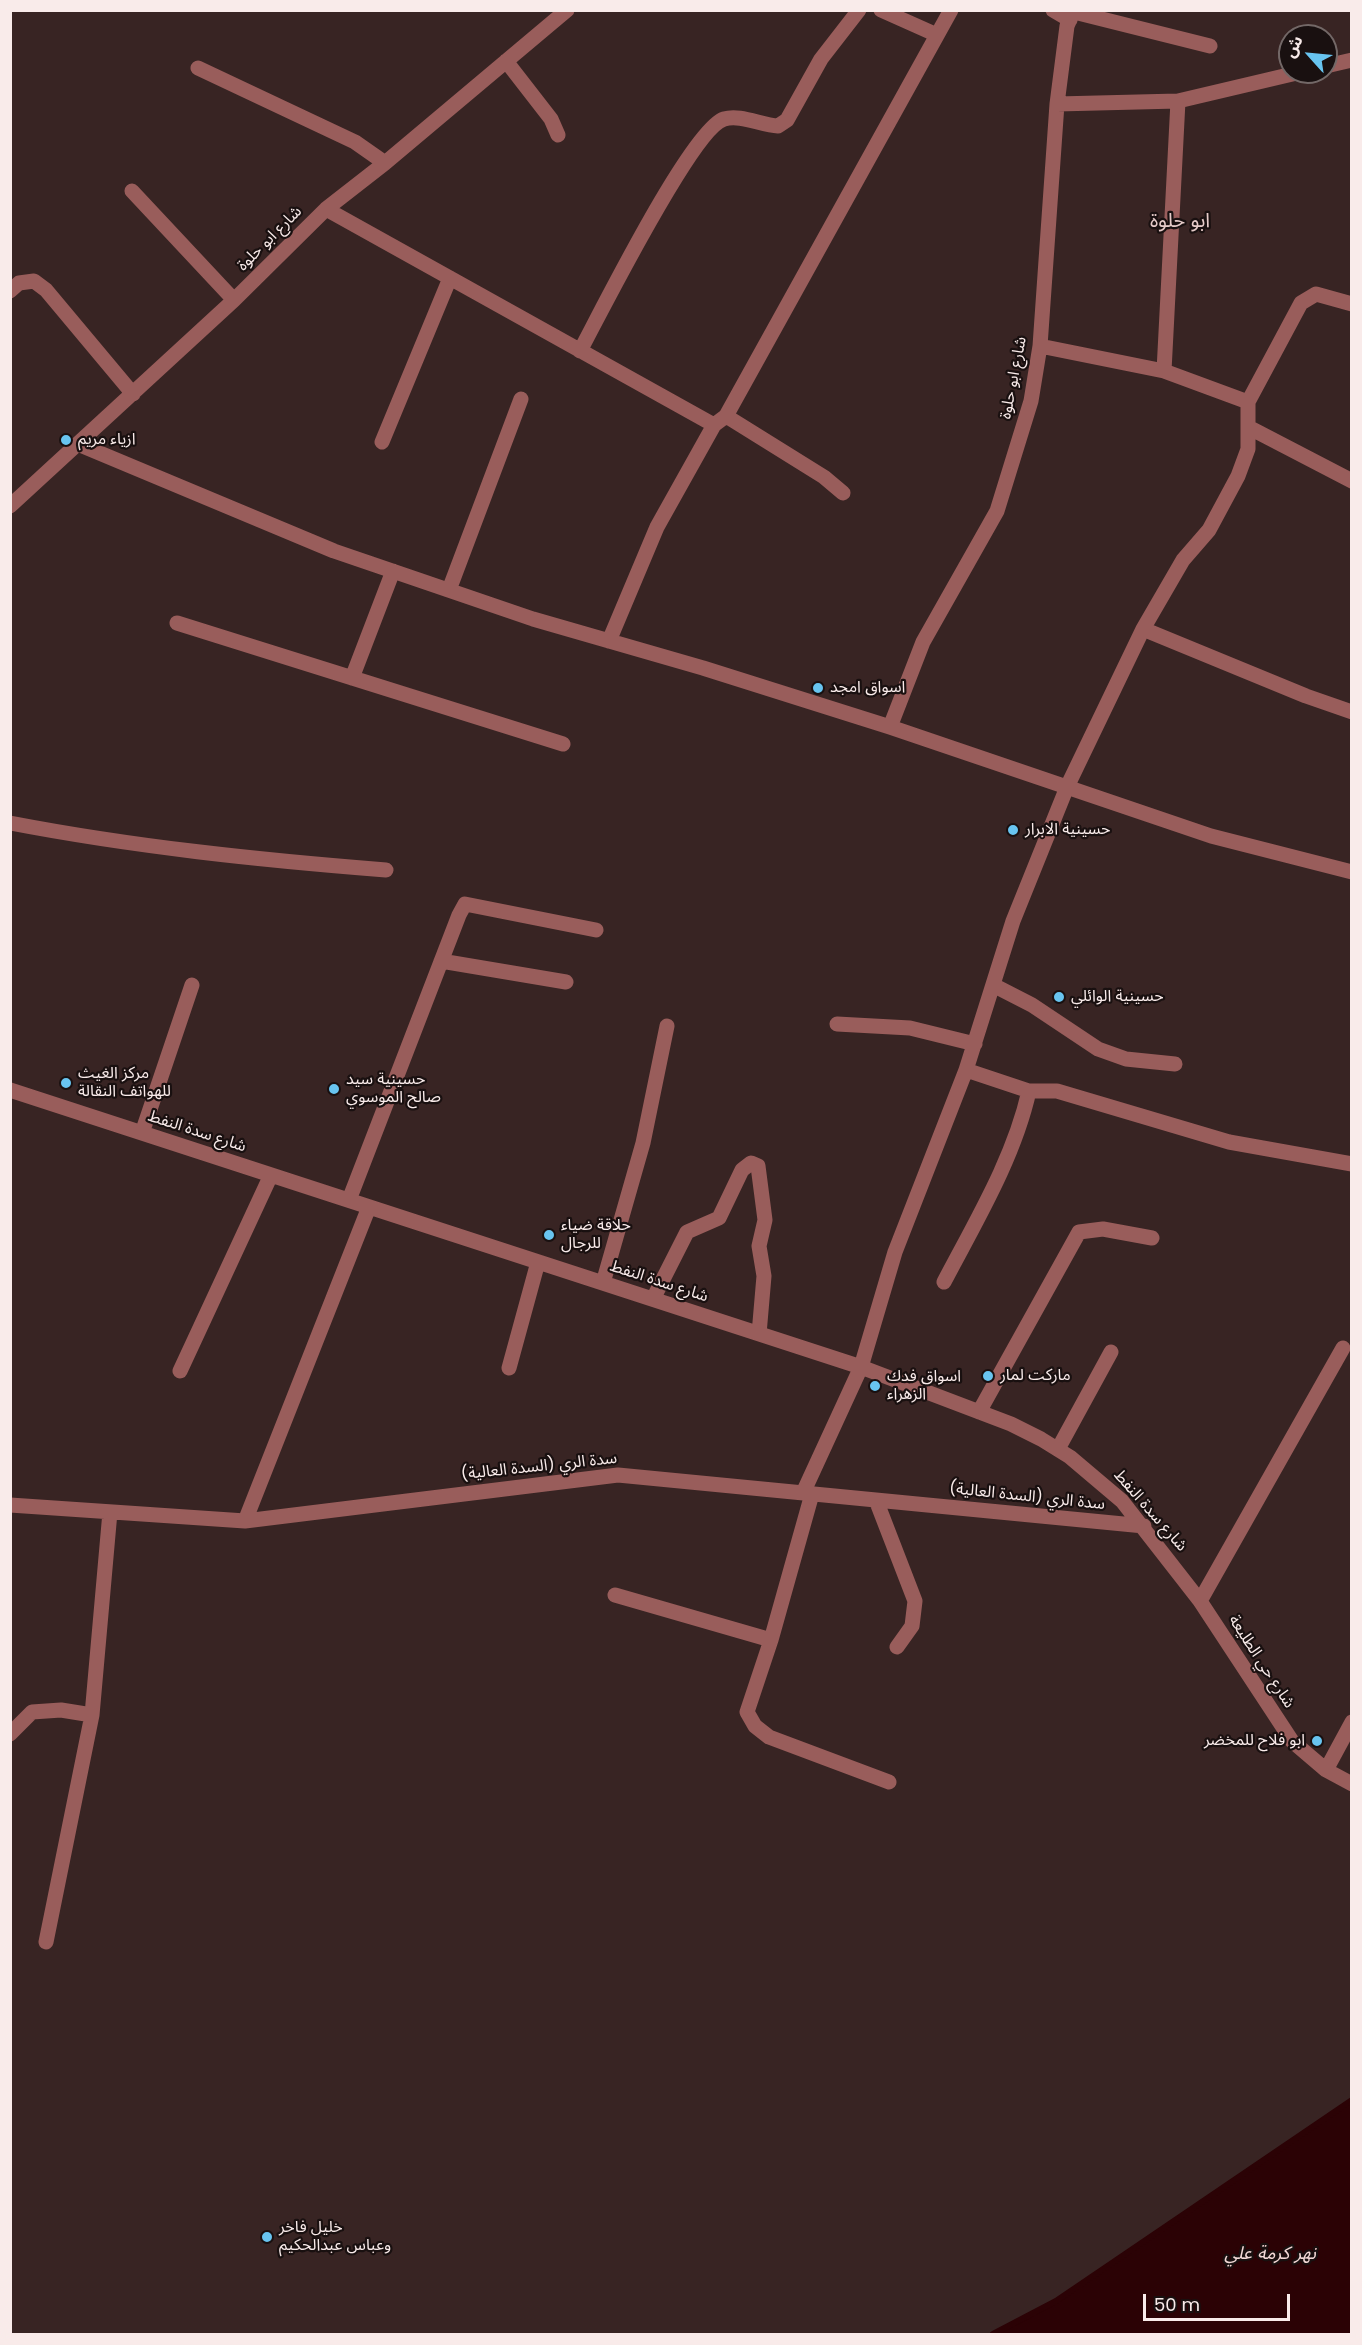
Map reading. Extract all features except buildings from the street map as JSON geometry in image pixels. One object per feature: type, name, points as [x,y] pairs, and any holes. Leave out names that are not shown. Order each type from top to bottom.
[{"type":"street","name":"شارع ابو حلوة","points":[[11,504],[234,300],[326,208],[385,163],[567,10]]},
{"type":"street","points":[[580,351],[677,174],[715,123],[735,118],[778,126],[787,120],[821,59],[859,10]]},
{"type":"street","points":[[880,10],[937,35]]},
{"type":"street","points":[[609,641],[657,527],[720,421],[951,10]]},
{"type":"street","points":[[1053,10],[1210,46]]},
{"type":"street","name":"شارع ابو حلوة","points":[[891,727],[923,642],[997,512],[1030,401],[1040,346],[1057,104],[1072,14]]},
{"type":"street","points":[[506,61],[551,119],[558,135]]},
{"type":"street","points":[[198,68],[355,142],[385,163]]},
{"type":"street","points":[[1057,104],[1178,101],[1278,77]]},
{"type":"street","points":[[1164,370],[1178,101]]},
{"type":"street","points":[[132,191],[234,300]]},
{"type":"street","points":[[326,208],[580,351],[720,421],[824,477],[843,493]]},
{"type":"street","points":[[382,442],[450,278]]},
{"type":"street","points":[[10,291],[19,283],[34,281],[46,290],[133,394]]},
{"type":"street","points":[[889,1782],[769,1737],[755,1726],[747,1712],[771,1640],[807,1493],[861,1367],[895,1252],[966,1070],[1013,921],[1067,787],[1143,629],[1183,560],[1214,521],[1238,476],[1248,449],[1250,428],[1248,402],[1301,303],[1316,294],[1352,304]]},
{"type":"street","points":[[1040,346],[1164,370],[1248,402]]},
{"type":"street","points":[[449,590],[521,399]]},
{"type":"street","points":[[1250,428],[1352,481]]},
{"type":"street","points":[[78,444],[334,551],[533,619],[891,727],[1211,836],[1352,872]]},
{"type":"street","points":[[352,678],[393,571]]},
{"type":"street","points":[[177,623],[563,744]]},
{"type":"street","points":[[1143,629],[1306,696],[1352,712]]},
{"type":"street","points":[[10,823],[80,836],[241,858],[386,870]]},
{"type":"street","points":[[349,1200],[465,904],[596,930]]},
{"type":"street","points":[[441,961],[566,982]]},
{"type":"street","points":[[142,1133],[192,985]]},
{"type":"street","points":[[993,985],[1032,1005],[1098,1049],[1126,1059],[1175,1064]]},
{"type":"street","points":[[837,1024],[910,1028],[975,1044]]},
{"type":"street","points":[[603,1283],[643,1143],[667,1026]]},
{"type":"street","points":[[966,1070],[1029,1091],[1057,1091],[1229,1142],[1352,1164]]},
{"type":"street","name":"شارع سدة النفط","points":[[10,1090],[861,1367],[1011,1424],[1058,1449],[1097,1477],[1144,1527],[1200,1601]]},
{"type":"street","points":[[944,1282],[982,1210],[1021,1124],[1029,1091]]},
{"type":"street","points":[[653,1299],[687,1232],[718,1218],[742,1170],[751,1163],[758,1166],[765,1220],[759,1246],[765,1276],[759,1334]]},
{"type":"street","points":[[180,1371],[271,1175]]},
{"type":"street","points":[[245,1521],[369,1207]]},
{"type":"street","points":[[979,1412],[1079,1232],[1103,1229],[1152,1238]]},
{"type":"street","points":[[509,1368],[538,1262]]},
{"type":"street","points":[[1200,1601],[1343,1348]]},
{"type":"street","points":[[1058,1449],[1112,1352]]},
{"type":"street","name":"سدة الري (السدة العالية)","points":[[10,1505],[245,1521],[618,1475],[1144,1527]]},
{"type":"street","points":[[876,1500],[915,1601],[912,1626],[897,1647]]},
{"type":"street","points":[[46,1942],[92,1715],[110,1512]]},
{"type":"street","points":[[615,1595],[771,1640]]},
{"type":"street","name":"شارع حي الطليعة","points":[[1200,1601],[1283,1729],[1302,1752],[1326,1770],[1352,1784]]},
{"type":"street","points":[[10,1734],[32,1712],[61,1710],[92,1715]]},
{"type":"street","points":[[1326,1770],[1352,1722]]},
{"type":"water","name":"نهر كرمة علي","points":[[1351,2100],[1351,2334],[993,2334],[1056,2301]]},
{"type":"waterway","points":[[993,2334],[1056,2301],[1352,2100]]},
{"type":"place","name":"ازياء مريم","points":[[66,440]]},
{"type":"place","name":"اسواق امجد","points":[[818,688]]},
{"type":"place","name":"حسينية الابرار","points":[[1013,830]]},
{"type":"place","name":"حسينية الوائلي","points":[[1059,997]]},
{"type":"place","name":"مركز الغيث للهواتف النقالة","points":[[66,1083]]},
{"type":"place","name":"حسينية سيد صالح الموسوي","points":[[334,1089]]},
{"type":"place","name":"حلاقة ضياء للرجال","points":[[549,1235]]},
{"type":"place","name":"ماركت لمار","points":[[988,1376]]},
{"type":"place","name":"اسواق فدك الزهراء","points":[[875,1386]]},
{"type":"place","name":"ابو فلاح للمخضر","points":[[1317,1741]]},
{"type":"place","name":"خليل فاخر وعباس عبدالحكيم","points":[[267,2237]]},
{"type":"district","name":"ابو حلوة","points":[[1180,222]]}]
